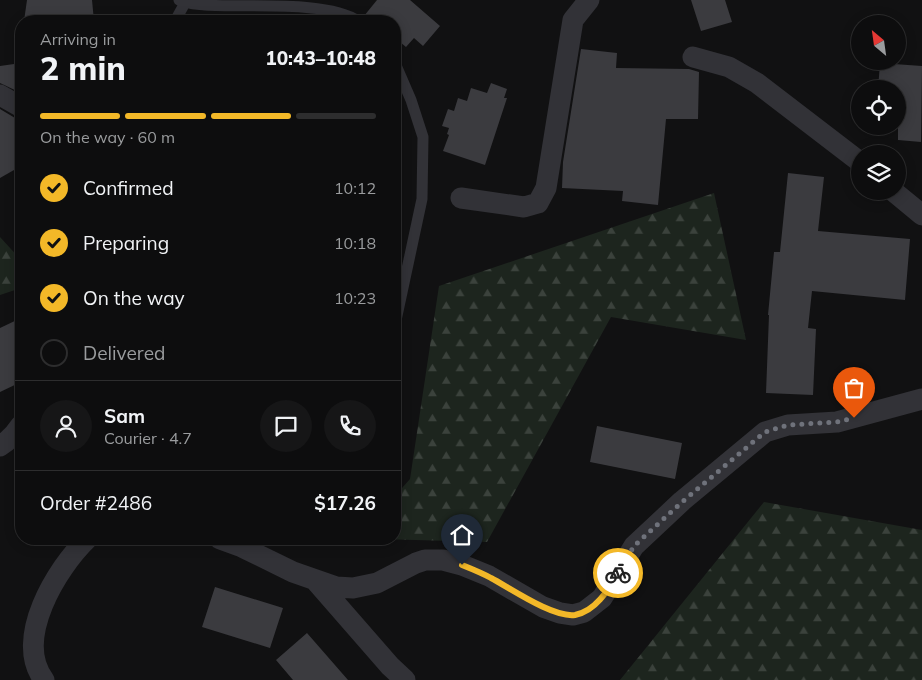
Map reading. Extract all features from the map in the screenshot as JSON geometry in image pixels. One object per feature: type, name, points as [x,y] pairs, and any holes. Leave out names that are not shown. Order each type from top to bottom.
[{"type":"street","points":[[461,198],[524,208],[538,203],[546,188],[573,20],[589,0]]},
{"type":"street","points":[[693,57],[729,67],[757,83],[851,155]]},
{"type":"street","points":[[0,95],[15,104]]},
{"type":"street","points":[[904,200],[922,215]]},
{"type":"street","points":[[236,545],[293,572],[336,587],[353,588],[378,583],[416,563],[425,560],[443,560],[462,565],[489,576],[543,607],[573,615],[584,612],[602,598],[634,546],[682,502],[765,432],[788,425],[837,422],[922,399]]},
{"type":"street","points":[[0,446],[9,441],[15,433]]},
{"type":"street","points":[[44,680],[34,660],[34,635],[41,608],[62,567],[81,545]]},
{"type":"street","points":[[315,580],[390,666],[405,680]]},
{"type":"lane","points":[[177,15],[182,2],[220,6],[298,2],[336,9],[350,15]]},
{"type":"lane","points":[[401,77],[412,100],[423,137],[422,199],[401,297]]},
{"type":"green space","points":[[714,193],[746,340],[611,317],[487,542],[401,540],[401,489],[410,479],[439,286]]},
{"type":"green space","points":[[0,237],[15,253],[15,290],[0,295]]},
{"type":"green space","points":[[764,502],[922,530],[922,680],[620,680]]},
{"type":"building","points":[[27,0],[92,0],[93,15],[25,15]]},
{"type":"building","points":[[377,0],[410,0],[440,26],[423,46],[414,38],[406,47],[401,43],[401,15],[365,15]]},
{"type":"building","points":[[691,0],[725,0],[732,22],[701,31]]},
{"type":"building","points":[[581,49],[617,53],[616,68],[689,69],[699,72],[698,119],[666,119],[658,205],[622,201],[623,191],[562,188],[563,162]]},
{"type":"building","points":[[15,64],[15,90],[0,83],[0,66]]},
{"type":"building","points":[[906,65],[922,66],[921,142],[898,140],[898,135],[906,135],[906,80],[879,80],[879,70],[906,70]]},
{"type":"building","points":[[491,83],[507,89],[504,98],[507,98],[485,165],[443,151],[449,135],[447,134],[449,128],[442,126],[448,109],[454,111],[458,98],[467,101],[471,88],[487,93]]},
{"type":"building","points":[[0,109],[15,118],[15,169],[0,178]]},
{"type":"building","points":[[788,173],[824,177],[818,231],[910,239],[905,300],[812,291],[808,328],[816,329],[813,395],[766,393],[768,315],[774,252],[780,252]]},
{"type":"building","points":[[15,321],[15,385],[0,392],[0,328]]},
{"type":"building","points":[[597,426],[682,443],[675,479],[590,462]]},
{"type":"building","points":[[215,587],[283,608],[270,648],[202,627]]},
{"type":"building","points":[[307,633],[348,680],[293,680],[276,660]]},
{"type":"way so far","points":[[618,573],[634,546],[682,502],[765,432],[788,425],[837,422],[854,418]]},
{"type":"route","points":[[462,565],[489,576],[543,607],[573,615],[584,612],[602,598],[618,573]]}]
